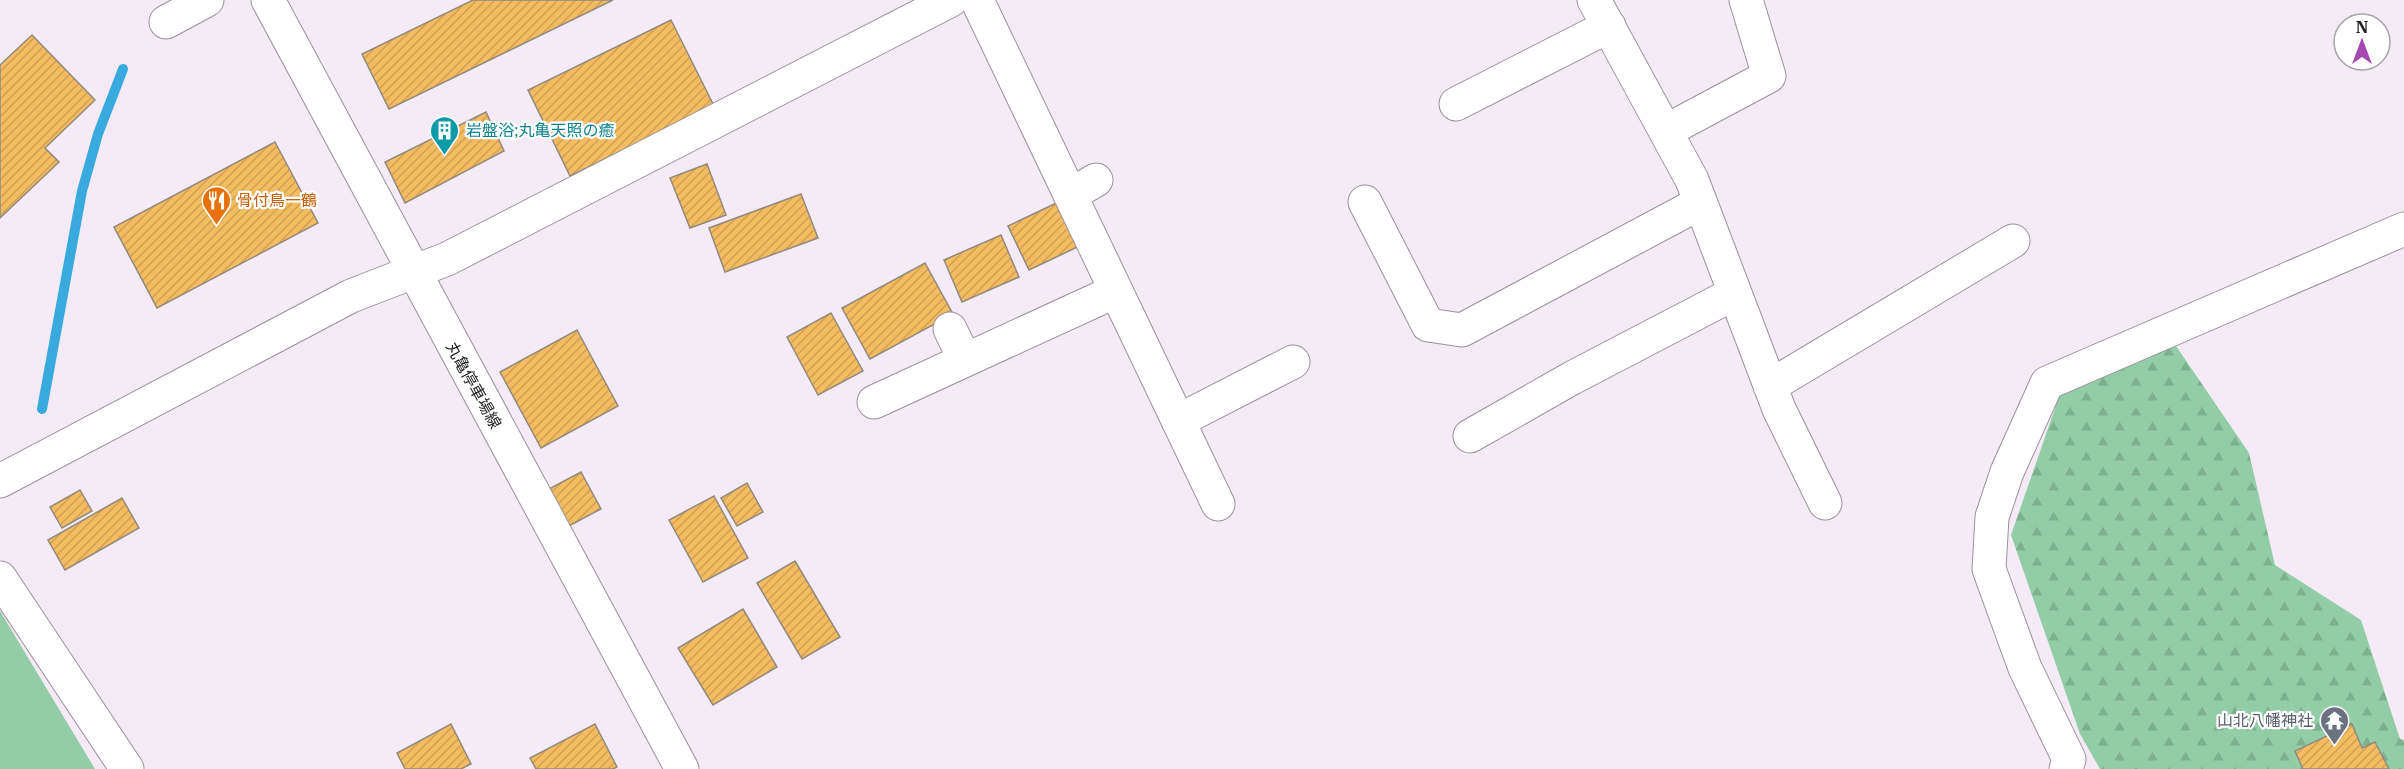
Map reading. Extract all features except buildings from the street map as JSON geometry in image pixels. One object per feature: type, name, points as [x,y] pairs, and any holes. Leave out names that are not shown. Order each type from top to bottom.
[{"type":"street","points":[[166,22],[207,0]]},
{"type":"street","name":"丸亀停車場線","points":[[268,0],[682,769]]},
{"type":"street","points":[[976,0],[1083,188],[1116,291],[1218,504]]},
{"type":"street","points":[[1666,131],[1769,76],[1746,0]]},
{"type":"street","points":[[0,482],[351,296],[447,259],[944,1]]},
{"type":"street","points":[[1456,104],[1601,13],[1692,180],[1779,409],[1825,503]]},
{"type":"street","points":[[1365,202],[1428,325],[1462,330],[1700,202]]},
{"type":"street","points":[[2066,769],[2069,759],[2025,668],[1989,569],[1992,517],[2007,472],[2047,383],[2404,230]]},
{"type":"street","points":[[1770,386],[2013,241]]},
{"type":"street","points":[[874,402],[1116,291]]},
{"type":"street","points":[[1470,436],[1572,378],[1735,293]]},
{"type":"street","points":[[950,329],[965,360]]},
{"type":"street","points":[[1178,421],[1293,362]]},
{"type":"street","points":[[0,578],[127,769]]},
{"type":"green space","points":[[2176,346],[2249,453],[2275,565],[2361,620],[2400,739],[2404,740],[2404,769],[2100,769],[2080,734],[2011,535],[2061,391]]},
{"type":"green space","points":[[0,611],[95,769],[0,769]]},
{"type":"waterway","points":[[42,409],[82,191],[98,134],[123,69]]},
{"type":"place","name":"岩盤浴;丸亀天照の癒","points":[[445,156]]},
{"type":"place","name":"骨付鳥一鶴","points":[[216,226]]},
{"type":"place","name":"山北八幡神社","points":[[2334,746]]}]
